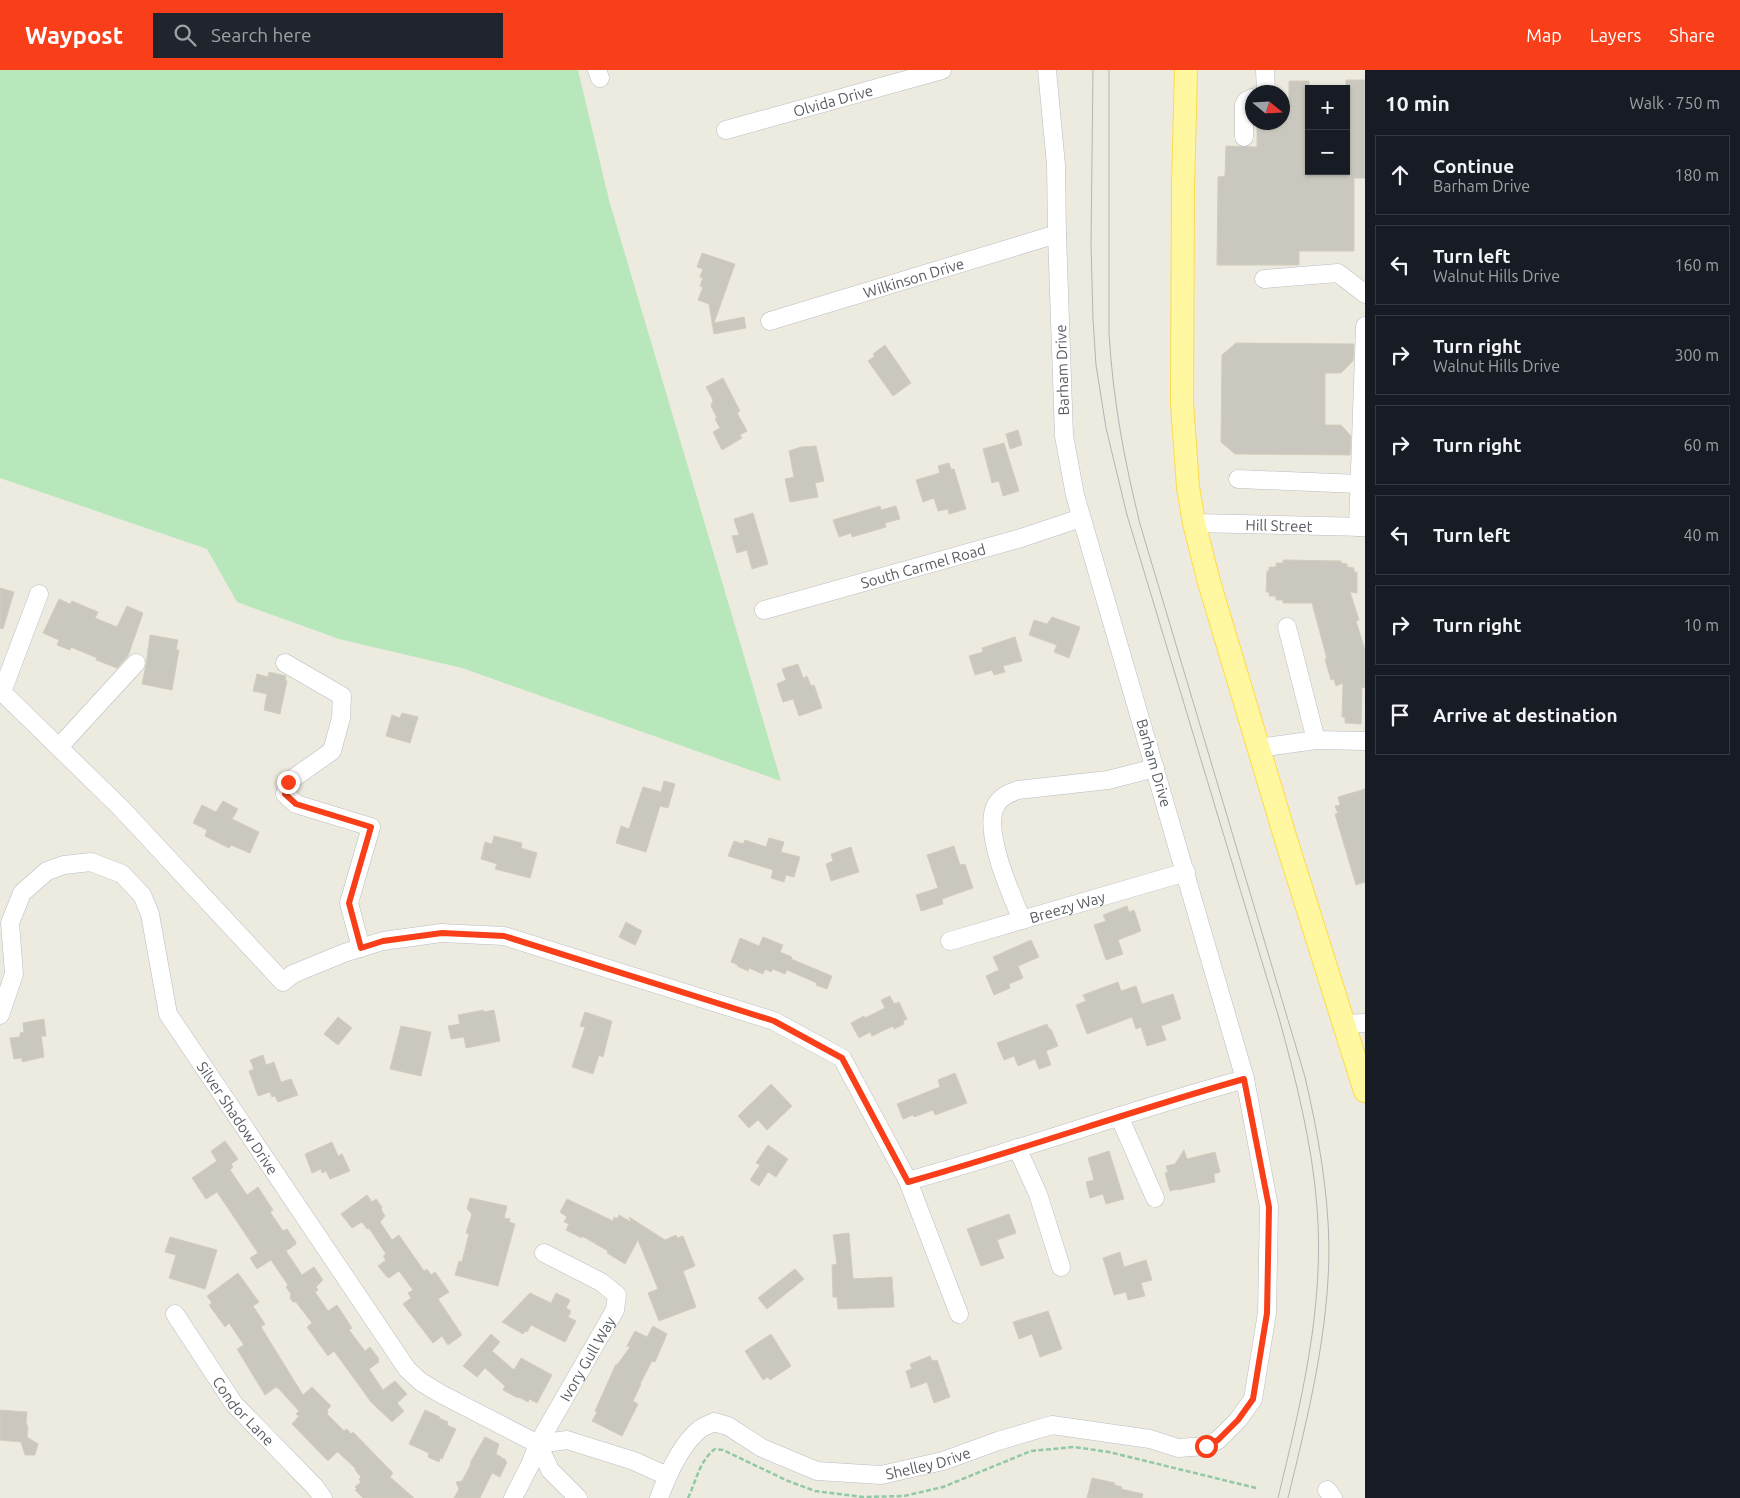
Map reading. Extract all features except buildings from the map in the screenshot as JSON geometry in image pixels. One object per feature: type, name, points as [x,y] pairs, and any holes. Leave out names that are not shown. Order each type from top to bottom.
[{"type":"main road","points":[[1186,70],[1183,187],[1182,403],[1188,487],[1194,523],[1209,582],[1259,748],[1355,1023],[1365,1091]]},
{"type":"street","name":"Olvida Drive","points":[[726,130],[942,70]]},
{"type":"street","name":"Barham Drive","points":[[1047,70],[1056,165],[1056,234],[1064,436],[1075,494],[1186,872],[1244,1079],[1269,1207],[1267,1313],[1253,1399],[1238,1420],[1218,1440]]},
{"type":"street","points":[[1266,70],[1266,85]]},
{"type":"street","points":[[1244,137],[1245,103]]},
{"type":"street","name":"Wilkinson Drive","points":[[770,321],[1056,234]]},
{"type":"street","points":[[1264,279],[1338,272],[1365,294]]},
{"type":"street","points":[[1362,527],[1359,484],[1365,326]]},
{"type":"street","points":[[1238,478],[1359,484]]},
{"type":"street","name":"South Carmel Road","points":[[764,610],[1021,538],[1081,518]]},
{"type":"street","name":"Hill Street","points":[[1194,523],[1362,527]]},
{"type":"street","points":[[39,594],[2,692],[121,808],[283,982],[293,974],[344,953],[383,941],[442,933],[504,936],[774,1021],[842,1058],[908,1182],[959,1314]]},
{"type":"street","points":[[1287,626],[1316,740]]},
{"type":"street","points":[[59,747],[136,663]]},
{"type":"street","points":[[286,663],[342,696],[341,718],[332,750],[288,782],[285,794],[296,804],[371,827],[349,903],[361,948]]},
{"type":"street","points":[[1259,748],[1316,740],[1365,741]]},
{"type":"street","points":[[1022,920],[993,838],[992,818],[996,804],[1005,795],[1018,790],[1108,780],[1155,768]]},
{"type":"street","name":"Silver Shadow Drive","points":[[0,1015],[14,974],[10,923],[6,911],[22,893],[47,871],[64,865],[91,862],[122,874],[142,895],[150,914],[168,1014],[407,1369],[421,1382],[441,1394],[538,1444]]},
{"type":"street","name":"Breezy Way","points":[[950,940],[1186,872]]},
{"type":"street","points":[[908,1182],[1244,1079]]},
{"type":"street","points":[[1119,1116],[1155,1198]]},
{"type":"street","points":[[1017,1148],[1038,1194],[1061,1267]]},
{"type":"street","name":"Ivory Gull Way","points":[[538,1444],[615,1310],[618,1295],[601,1282],[544,1253]]},
{"type":"street","name":"Condor Lane","points":[[175,1314],[234,1404],[315,1487],[323,1498]]},
{"type":"street","name":"Shelley Drive","points":[[659,1498],[667,1476],[680,1452],[700,1429],[714,1422],[728,1426],[762,1448],[817,1471],[881,1475],[943,1461],[1052,1424],[1150,1439],[1178,1448],[1206,1446],[1218,1440]]},
{"type":"street","points":[[538,1444],[567,1440],[634,1462],[667,1476]]},
{"type":"street","points":[[513,1498],[530,1466],[538,1444]]},
{"type":"street","points":[[538,1444],[550,1470],[578,1498]]},
{"type":"green space","points":[[0,70],[578,70],[609,200],[781,781],[462,668],[339,639],[237,602],[207,549],[0,478]]},
{"type":"tram line","points":[[1093,70],[1091,244],[1093,319],[1096,365],[1106,428],[1127,515],[1279,1018],[1302,1112],[1315,1183],[1319,1244],[1314,1318],[1303,1390],[1278,1498]]},
{"type":"tram line","points":[[1109,70],[1109,333],[1113,382],[1124,453],[1140,524],[1305,1077],[1318,1140],[1324,1182],[1329,1247],[1325,1311],[1310,1405],[1288,1498]]},
{"type":"route","points":[[288,782],[285,794],[296,804],[371,827],[349,903],[361,948],[383,941],[442,933],[504,936],[774,1021],[842,1058],[908,1182],[1244,1079],[1269,1207],[1267,1313],[1253,1399],[1238,1420],[1218,1440],[1206,1446]]}]
